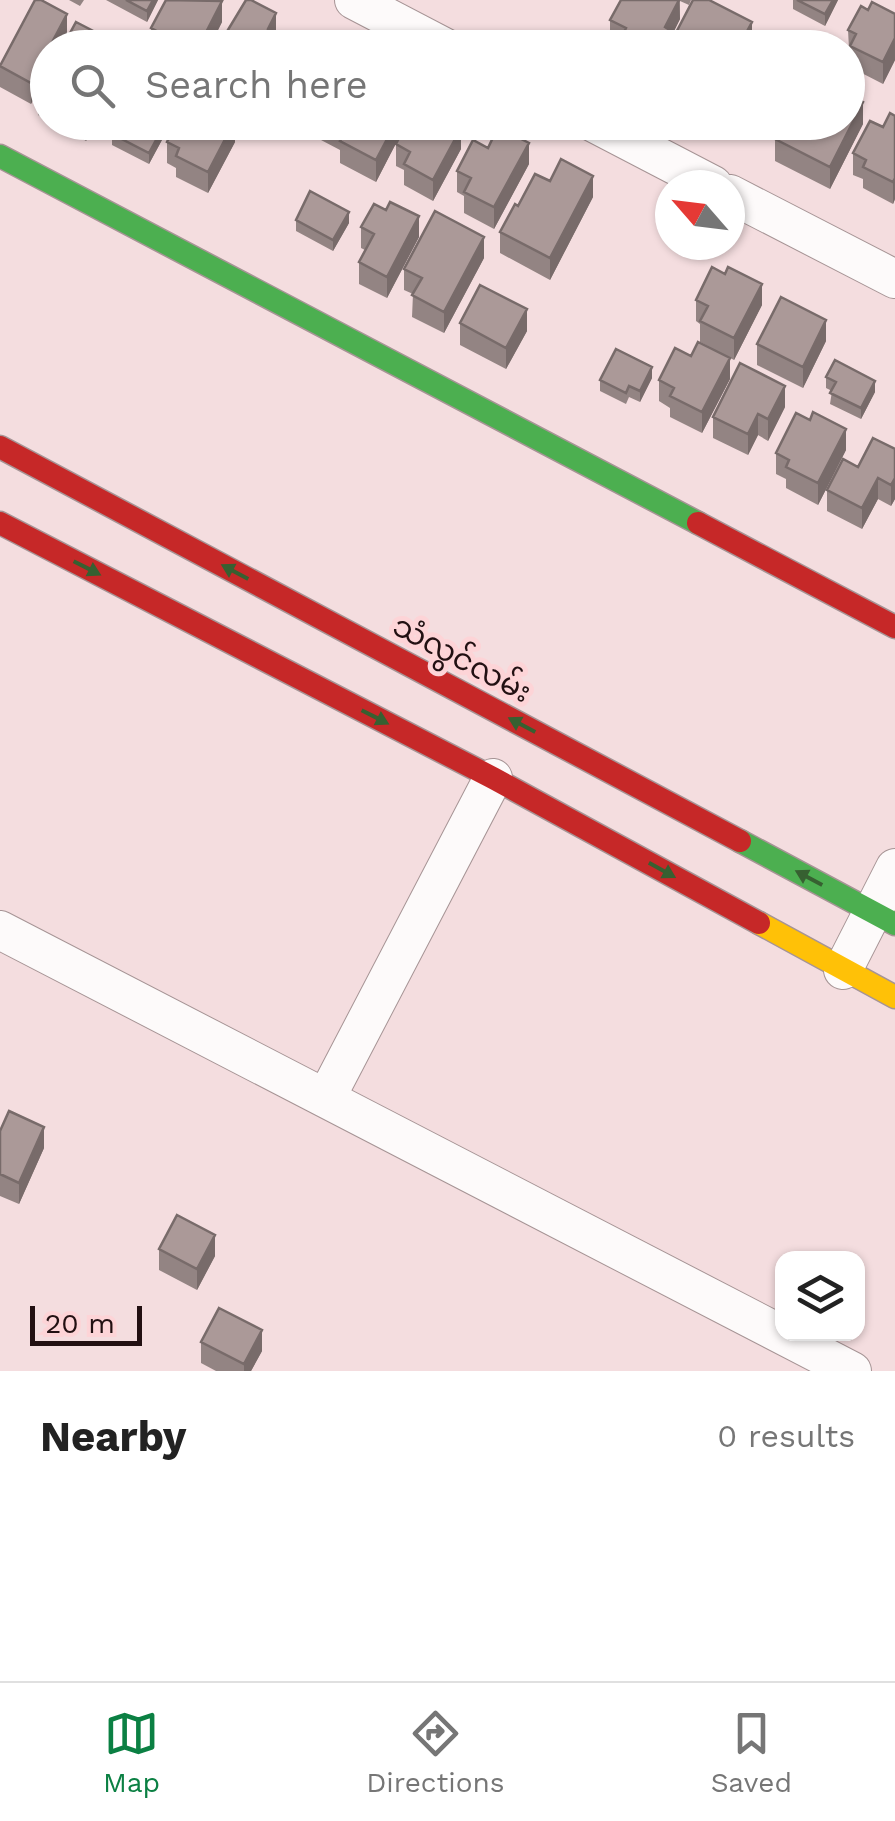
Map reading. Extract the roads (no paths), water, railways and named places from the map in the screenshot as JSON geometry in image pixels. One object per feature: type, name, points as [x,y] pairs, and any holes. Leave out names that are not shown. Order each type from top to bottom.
[{"type":"main road","points":[[0,156],[895,627]]},
{"type":"main road","name":"သံလွင်လမ်း","points":[[0,447],[884,918]]},
{"type":"main road","points":[[0,523],[493,778],[895,997]]},
{"type":"street","points":[[354,0],[412,30]]},
{"type":"street","points":[[627,140],[684,170]]},
{"type":"street","points":[[745,202],[895,279]]},
{"type":"street","points":[[326,1098],[493,778]]},
{"type":"street","points":[[843,970],[884,918],[895,868]]},
{"type":"street","points":[[0,930],[852,1371]]}]
